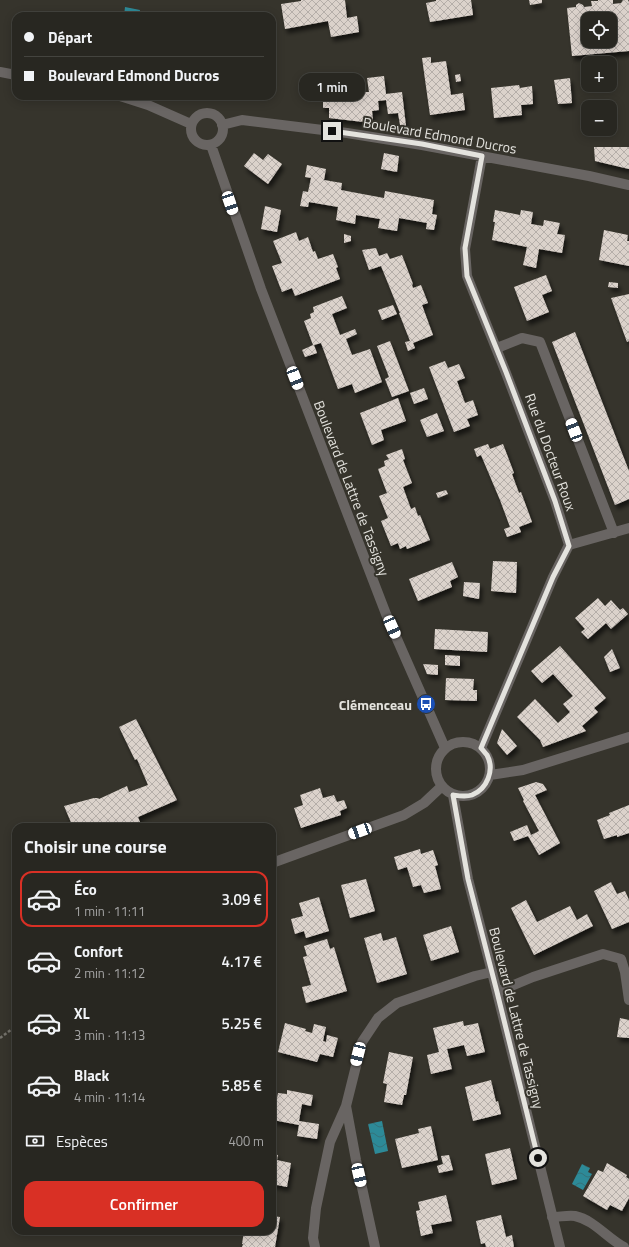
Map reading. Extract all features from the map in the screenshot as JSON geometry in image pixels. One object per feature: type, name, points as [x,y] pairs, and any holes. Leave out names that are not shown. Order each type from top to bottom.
[{"type":"street","points":[[0,72],[12,74]]},
{"type":"street","points":[[132,100],[148,105],[191,124]]},
{"type":"street","points":[[203,114],[211,114],[218,118],[222,125],[220,137],[216,142],[210,145],[204,145],[193,138],[191,124],[196,118],[203,114]]},
{"type":"street","name":"Boulevard Edmond Ducros","points":[[222,125],[242,120],[422,144],[629,185]]},
{"type":"street","name":"Boulevard de Lattre de Tassigny","points":[[210,145],[260,289],[380,600],[445,748]]},
{"type":"street","name":"Rue du Docteur Roux","points":[[482,156],[465,248],[467,276],[497,348],[555,501],[569,546]]},
{"type":"street","points":[[497,348],[522,338],[540,342],[614,533]]},
{"type":"street","points":[[481,748],[553,577],[569,546],[629,528]]},
{"type":"street","points":[[490,775],[523,770],[629,737]]},
{"type":"street","points":[[463,742],[472,743],[481,748],[487,756],[490,765],[490,775],[486,784],[480,791],[472,795],[462,797],[453,795],[441,787],[435,774],[435,767],[437,760],[445,748],[453,743],[463,742]]},
{"type":"street","points":[[276,862],[404,815],[424,803],[441,787]]},
{"type":"street","name":"Boulevard de Lattre de Tassigny","points":[[453,795],[468,879],[560,1247]]},
{"type":"street","points":[[497,992],[533,976],[603,954],[621,959],[625,972],[629,1000]]},
{"type":"street","points":[[315,1247],[312,1238],[316,1208],[330,1142],[346,1106],[362,1042],[378,1018],[397,1003],[475,976],[492,972]]},
{"type":"street","points":[[346,1106],[375,1247]]},
{"type":"street","points":[[552,1217],[574,1216],[587,1221],[616,1243],[624,1247]]},
{"type":"path","points":[[0,1038],[12,1029]]},
{"type":"water","points":[[125,7],[140,10],[140,12],[124,12]]},
{"type":"water","points":[[382,1121],[388,1151],[375,1154],[368,1124]]},
{"type":"water","points":[[582,1164],[590,1168],[588,1172],[592,1174],[583,1190],[572,1184]]},
{"type":"building","points":[[301,0],[345,0],[347,18],[357,16],[359,32],[331,37],[328,21],[285,29],[281,4]]},
{"type":"building","points":[[436,0],[471,0],[473,15],[430,22],[426,3]]},
{"type":"building","points":[[529,0],[542,0],[542,3],[530,5]]},
{"type":"building","points":[[613,0],[613,4],[621,3],[623,0],[628,0],[629,51],[572,56],[567,8],[576,7],[579,3],[584,7],[592,6],[591,1]]},
{"type":"building","points":[[431,57],[431,63],[446,61],[451,95],[463,93],[465,110],[430,115],[422,58]]},
{"type":"building","points":[[460,74],[461,81],[456,82],[455,75]]},
{"type":"building","points":[[384,76],[386,94],[402,92],[406,126],[400,125],[398,113],[388,114],[386,100],[378,101],[379,110],[372,111],[372,123],[329,118],[329,108],[323,108],[323,97],[326,97],[326,79],[349,79],[350,87],[359,87],[359,92],[369,92],[367,78]]},
{"type":"building","points":[[570,78],[572,103],[558,104],[554,80]]},
{"type":"building","points":[[519,85],[520,88],[532,86],[533,104],[521,105],[522,115],[494,118],[491,88]]},
{"type":"building","points":[[594,147],[629,147],[629,169],[595,161]]},
{"type":"building","points":[[254,153],[263,160],[268,154],[282,164],[268,184],[244,166]]},
{"type":"building","points":[[384,153],[399,156],[397,172],[381,169]]},
{"type":"building","points":[[307,165],[326,169],[324,180],[342,183],[341,190],[384,198],[385,191],[434,200],[432,214],[437,215],[434,230],[426,229],[427,223],[399,218],[397,231],[378,228],[380,219],[356,215],[355,224],[336,220],[338,207],[309,202],[308,207],[300,206],[303,191],[308,192],[311,178],[305,177]]},
{"type":"building","points":[[265,206],[281,210],[277,232],[261,229]]},
{"type":"building","points":[[495,210],[520,215],[521,210],[533,212],[531,224],[543,226],[544,220],[560,223],[557,234],[565,235],[562,253],[539,249],[536,268],[523,265],[527,247],[492,240]]},
{"type":"building","points":[[604,230],[628,235],[629,266],[599,260]]},
{"type":"building","points":[[296,232],[299,241],[308,237],[313,252],[315,251],[318,259],[333,254],[338,267],[336,268],[340,279],[295,296],[292,288],[282,292],[272,266],[282,263],[273,241]]},
{"type":"building","points":[[344,234],[351,236],[351,241],[344,243]]},
{"type":"building","points":[[376,248],[379,256],[387,253],[390,259],[402,255],[413,284],[413,288],[421,285],[428,303],[422,305],[433,335],[413,343],[415,348],[408,351],[405,342],[410,341],[381,266],[369,270],[362,250]]},
{"type":"building","points":[[546,275],[552,291],[542,295],[549,312],[527,321],[514,287]]},
{"type":"building","points":[[609,282],[618,283],[618,288],[608,287]]},
{"type":"building","points":[[629,294],[629,341],[627,342],[611,298]]},
{"type":"building","points":[[342,296],[347,308],[332,314],[340,335],[355,329],[357,334],[346,339],[352,355],[370,349],[382,382],[355,393],[352,384],[338,389],[321,343],[314,345],[317,353],[305,357],[302,350],[313,345],[304,321],[311,318],[310,314],[314,312],[313,307]]},
{"type":"building","points":[[393,305],[397,314],[382,320],[378,310]]},
{"type":"building","points":[[575,332],[629,471],[629,499],[615,505],[552,342]]},
{"type":"building","points":[[390,341],[409,391],[392,397],[385,379],[389,377],[377,346]]},
{"type":"building","points":[[445,361],[448,368],[459,364],[465,378],[457,381],[465,403],[473,400],[478,415],[467,419],[470,426],[454,432],[429,367]]},
{"type":"building","points":[[424,388],[428,399],[414,404],[410,393]]},
{"type":"building","points":[[398,398],[406,421],[381,430],[384,440],[372,445],[360,413]]},
{"type":"building","points":[[437,413],[444,431],[427,437],[420,420]]},
{"type":"building","points":[[488,444],[490,449],[503,444],[514,473],[512,474],[519,493],[521,492],[532,522],[519,527],[521,532],[507,537],[504,529],[510,527],[500,500],[481,455],[477,457],[474,449]]},
{"type":"building","points":[[402,449],[405,459],[403,460],[412,483],[403,487],[411,509],[415,507],[418,516],[420,515],[430,540],[407,549],[406,546],[400,549],[398,543],[391,546],[381,521],[388,518],[379,496],[387,493],[378,469],[385,466],[384,461],[389,459],[386,455]]},
{"type":"building","points":[[446,490],[448,494],[438,498],[436,493]]},
{"type":"building","points":[[493,561],[517,562],[516,593],[491,591]]},
{"type":"building","points":[[452,562],[458,577],[450,581],[452,587],[418,601],[409,579]]},
{"type":"building","points":[[464,582],[480,583],[479,599],[463,596]]},
{"type":"building","points":[[598,598],[605,606],[611,600],[620,610],[623,608],[628,614],[611,629],[606,623],[588,639],[581,632],[585,629],[575,618]]},
{"type":"building","points":[[435,629],[488,632],[487,652],[434,649]]},
{"type":"building","points":[[560,646],[606,698],[594,708],[598,712],[582,726],[586,731],[543,747],[540,740],[517,717],[535,699],[558,723],[570,712],[563,704],[573,696],[553,674],[542,683],[531,671]]},
{"type":"building","points":[[612,649],[620,668],[610,672],[604,657]]},
{"type":"building","points":[[445,655],[460,656],[460,666],[445,665]]},
{"type":"building","points":[[423,664],[438,665],[438,675],[427,674]]},
{"type":"building","points":[[446,678],[474,679],[473,690],[477,690],[477,701],[445,700]]},
{"type":"building","points":[[136,719],[177,800],[138,817],[140,823],[71,823],[64,806],[94,798],[99,799],[127,786],[129,792],[148,785],[137,759],[135,760],[119,727]]},
{"type":"building","points":[[502,729],[517,746],[507,755],[497,743]]},
{"type":"building","points":[[536,782],[543,784],[547,790],[535,795],[560,843],[539,855],[528,836],[514,841],[510,832],[527,825],[531,835],[539,831],[523,801],[524,800],[518,788]]},
{"type":"building","points":[[320,788],[323,798],[334,795],[337,802],[344,800],[347,808],[340,811],[341,815],[301,828],[294,808],[303,805],[300,795]]},
{"type":"building","points":[[629,805],[629,833],[604,839],[597,820],[610,815],[609,813]]},
{"type":"building","points":[[420,849],[421,854],[433,850],[438,865],[435,866],[441,889],[424,893],[421,885],[413,887],[407,867],[398,870],[394,857]]},
{"type":"building","points":[[366,879],[375,911],[350,918],[341,885]]},
{"type":"building","points":[[611,882],[617,894],[625,891],[629,900],[629,922],[612,929],[594,891]]},
{"type":"building","points":[[319,897],[329,931],[306,938],[304,931],[295,934],[291,919],[303,916],[299,903]]},
{"type":"building","points":[[526,900],[537,922],[570,906],[577,920],[587,914],[593,926],[534,955],[511,908]]},
{"type":"building","points":[[451,926],[459,952],[431,961],[423,935]]},
{"type":"building","points":[[381,933],[383,941],[396,937],[407,974],[377,983],[364,938]]},
{"type":"building","points":[[327,939],[330,949],[334,947],[347,991],[306,1003],[302,987],[311,985],[303,957],[307,956],[304,946]]},
{"type":"building","points":[[620,1018],[629,1020],[629,1038],[617,1037]]},
{"type":"building","points":[[463,1021],[464,1026],[478,1023],[485,1052],[467,1056],[464,1045],[447,1049],[452,1069],[431,1074],[427,1055],[439,1052],[433,1028]]},
{"type":"building","points":[[285,1023],[306,1029],[305,1031],[312,1033],[314,1024],[326,1027],[323,1041],[326,1042],[327,1035],[338,1038],[333,1057],[320,1054],[317,1062],[278,1052]]},
{"type":"building","points":[[389,1052],[413,1057],[406,1095],[404,1095],[402,1105],[384,1102],[387,1084],[383,1083]]},
{"type":"building","points":[[491,1080],[496,1102],[498,1101],[501,1114],[473,1121],[465,1087]]},
{"type":"building","points":[[287,1090],[313,1095],[311,1106],[302,1104],[299,1121],[319,1124],[317,1139],[297,1136],[299,1125],[276,1121],[276,1104],[278,1093],[287,1094]]},
{"type":"building","points":[[431,1126],[438,1160],[402,1168],[395,1139],[419,1133],[418,1129]]},
{"type":"building","points":[[510,1148],[517,1179],[492,1185],[485,1154]]},
{"type":"building","points":[[276,1155],[278,1155],[277,1160],[291,1163],[287,1187],[276,1185]]},
{"type":"building","points":[[449,1155],[453,1170],[439,1173],[437,1166],[443,1164],[441,1156]]},
{"type":"building","points":[[607,1163],[627,1175],[626,1177],[629,1179],[629,1198],[622,1211],[610,1205],[607,1210],[583,1196],[598,1170],[603,1172]]},
{"type":"building","points":[[446,1195],[452,1221],[431,1225],[433,1233],[421,1236],[416,1211],[420,1210],[418,1202]]},
{"type":"building","points":[[501,1215],[506,1237],[512,1235],[514,1247],[486,1247],[485,1243],[481,1244],[476,1221]]},
{"type":"building","points":[[276,1216],[280,1217],[275,1247],[242,1247],[243,1235],[276,1235]]},
{"type":"place","name":"Clémenceau","points":[[426,704]]},
{"type":"route","points":[[332,131],[422,144],[482,156],[465,248],[467,276],[506,372],[555,501],[569,546],[553,577],[481,748],[487,756],[490,765],[490,775],[486,784],[480,791],[472,795],[462,797],[453,795],[468,879],[538,1158]]}]
